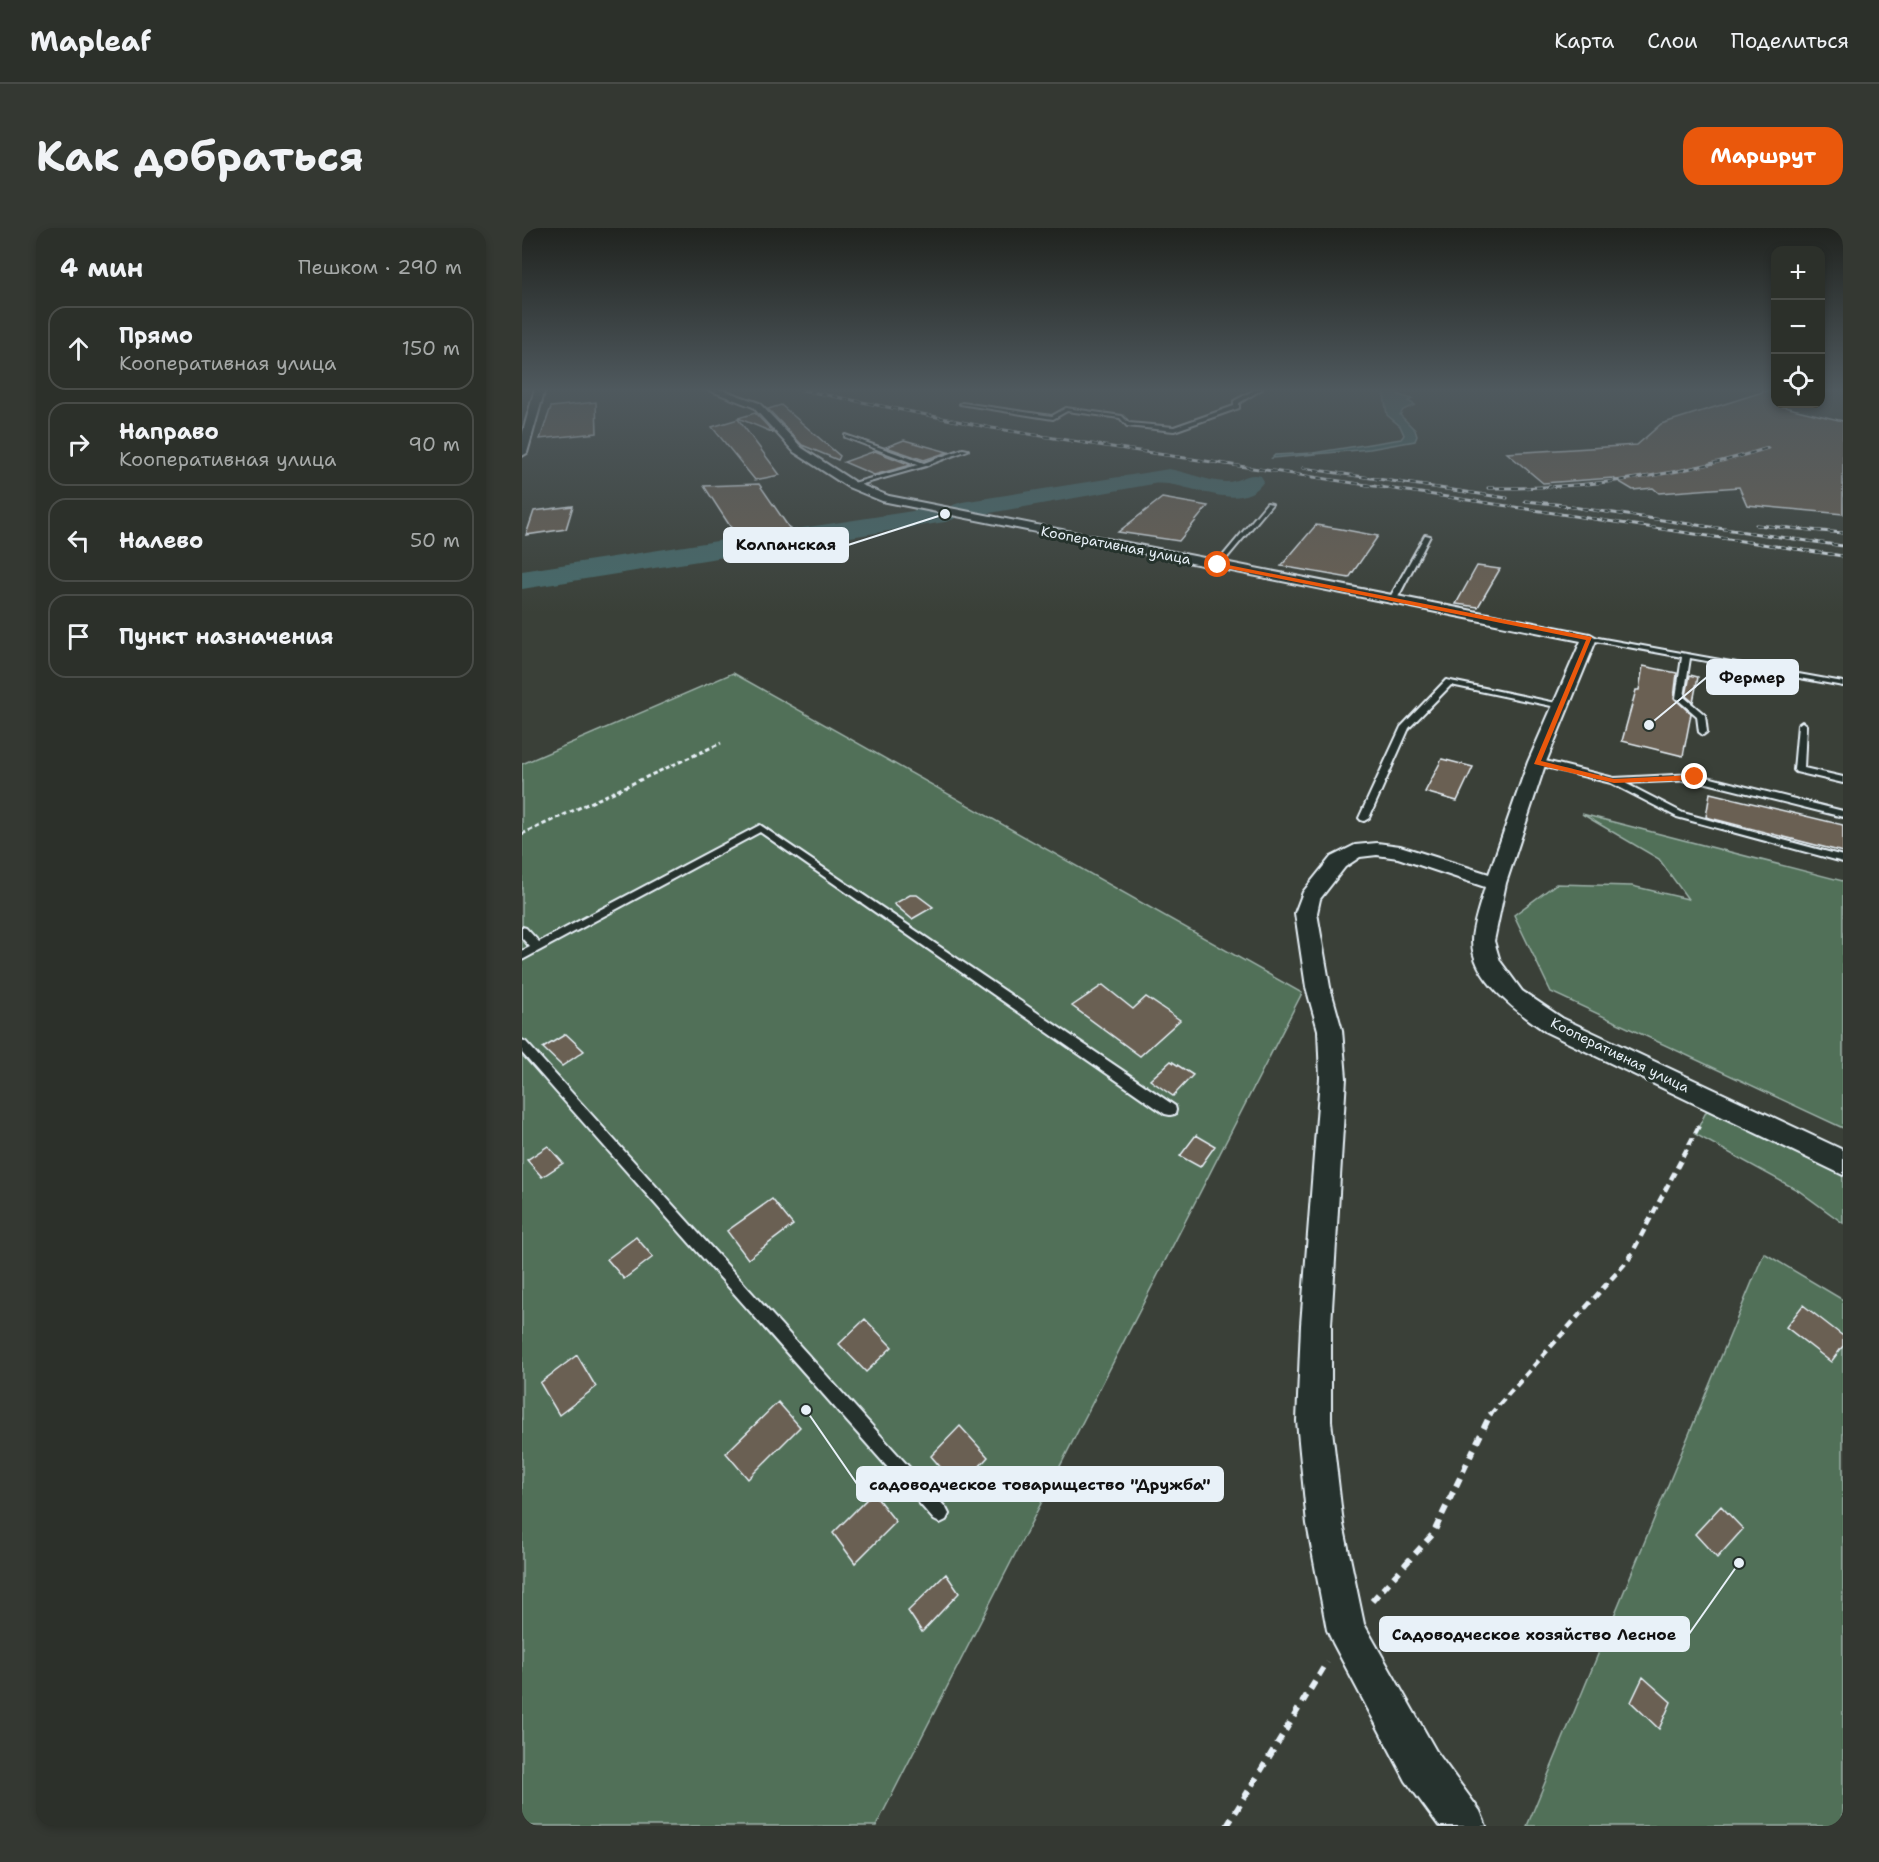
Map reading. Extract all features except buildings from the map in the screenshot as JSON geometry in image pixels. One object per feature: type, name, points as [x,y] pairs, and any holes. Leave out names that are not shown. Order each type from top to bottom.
[{"type":"street","name":"Кооперативная улица","points":[[819,464],[852,485],[886,499],[1590,638],[1537,762],[1496,883],[1483,940],[1489,963],[1514,997],[1554,1025],[1843,1163]]},
{"type":"street","points":[[1466,1826],[1421,1766],[1346,1630],[1325,1524],[1314,1421],[1316,1324],[1333,1078],[1330,1030],[1318,987],[1306,913],[1310,897],[1331,870],[1338,862],[1355,851],[1377,849],[1400,852],[1496,883]]},
{"type":"lane","points":[[920,464],[924,465]]},
{"type":"lane","points":[[852,485],[928,464]]},
{"type":"lane","points":[[1218,565],[1269,504]]},
{"type":"lane","points":[[1393,599],[1427,536]]},
{"type":"lane","points":[[1590,638],[1843,684]]},
{"type":"lane","points":[[1686,656],[1680,698],[1701,715],[1703,732]]},
{"type":"lane","points":[[1364,818],[1405,727],[1449,682],[1561,706]]},
{"type":"lane","points":[[1802,725],[1799,770],[1843,780]]},
{"type":"lane","points":[[1537,762],[1614,781],[1680,815],[1843,859]]},
{"type":"lane","points":[[1614,781],[1695,777],[1843,814]]},
{"type":"lane","points":[[522,956],[760,828],[1170,1110]]},
{"type":"lane","points":[[522,932],[537,947]]},
{"type":"lane","points":[[522,1045],[940,1514]]},
{"type":"path","points":[[522,834],[721,743]]},
{"type":"path","points":[[1227,1826],[1346,1630],[1433,1534],[1490,1414],[1629,1259],[1695,1134]]},
{"type":"green space","points":[[733,673],[1302,993],[876,1826],[522,1826],[522,764]]},
{"type":"green space","points":[[1582,814],[1843,881],[1843,1128],[1551,992],[1514,915],[1556,884],[1632,886],[1688,899],[1659,859]]},
{"type":"green space","points":[[1712,1100],[1843,1163],[1843,1223],[1799,1191],[1695,1134]]},
{"type":"green space","points":[[1764,1253],[1843,1300],[1843,1826],[1527,1826]]},
{"type":"waterway","points":[[962,510],[1158,476],[1179,478],[1222,489],[1243,487],[1252,481]]},
{"type":"waterway","points":[[522,580],[945,514]]},
{"type":"railway","points":[[1223,464],[1843,556]]},
{"type":"railway","points":[[1488,488],[1595,483],[1664,474],[1712,464]]},
{"type":"railway","points":[[1303,468],[1507,498]]},
{"type":"railway","points":[[1525,501],[1565,505]]},
{"type":"railway","points":[[1558,505],[1843,546]]},
{"type":"railway","points":[[1756,525],[1843,533]]},
{"type":"place","name":"Колпанская","points":[[945,514]]},
{"type":"place","name":"Фермер","points":[[1649,725]]},
{"type":"place","name":"садоводческое товарищество \"Дружба\"","points":[[806,1410]]},
{"type":"place","name":"Садоводческое хозяйство Лесное","points":[[1739,1563]]},
{"type":"route","points":[[1218,565],[1590,638],[1537,762],[1614,781],[1695,777]]}]
